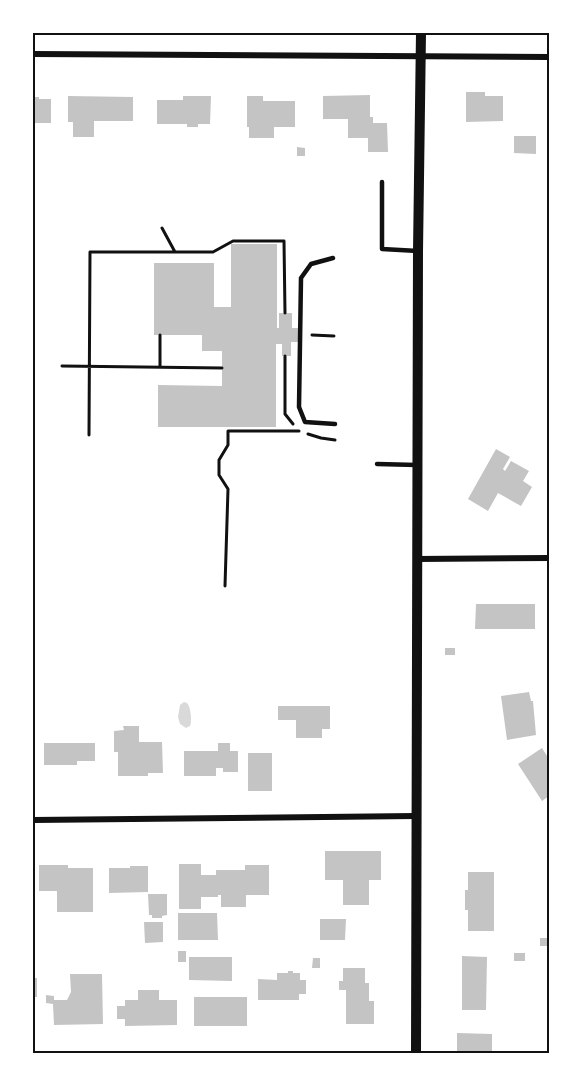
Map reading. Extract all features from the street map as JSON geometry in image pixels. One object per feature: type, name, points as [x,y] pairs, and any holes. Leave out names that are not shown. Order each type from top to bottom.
[{"type":"street","points":[[416,1053],[418,251],[421,33]]},
{"type":"street","points":[[33,54],[549,57]]},
{"type":"street","points":[[417,559],[549,558]]},
{"type":"street","points":[[33,820],[416,816]]},
{"type":"lane","points":[[382,182],[382,249],[418,251]]},
{"type":"lane","points":[[333,258],[310,264],[301,278],[299,407],[304,422],[335,424]]},
{"type":"lane","points":[[377,464],[418,465]]},
{"type":"path","points":[[162,228],[175,252]]},
{"type":"path","points":[[89,435],[90,252],[213,252],[233,241],[284,241],[285,313]]},
{"type":"path","points":[[160,335],[160,367]]},
{"type":"path","points":[[300,335],[334,336]]},
{"type":"path","points":[[62,366],[222,368]]},
{"type":"path","points":[[225,586],[228,489],[219,475],[219,460],[228,445],[228,431],[298,431]]},
{"type":"shaded area","points":[[187,703],[191,714],[190,726],[186,728],[180,724],[178,717],[180,705]]},
{"type":"building","points":[[466,92],[485,92],[485,96],[503,96],[503,121],[466,122]]},
{"type":"building","points":[[370,95],[370,117],[373,117],[373,123],[387,123],[388,152],[368,152],[368,138],[348,138],[348,119],[323,119],[323,96]]},
{"type":"building","points":[[68,96],[133,97],[133,121],[94,121],[94,137],[73,137],[73,122],[68,122]]},
{"type":"building","points":[[183,96],[211,96],[210,124],[187,127],[187,124],[157,124],[157,100],[183,100]]},
{"type":"building","points":[[247,96],[263,96],[263,101],[295,101],[295,127],[274,127],[274,138],[249,138]]},
{"type":"building","points":[[33,97],[51,99],[51,123],[33,123]]},
{"type":"building","points":[[514,136],[536,136],[536,154],[514,153]]},
{"type":"building","points":[[297,147],[305,148],[305,156],[297,156]]},
{"type":"building","points":[[231,244],[277,244],[277,328],[279,328],[279,313],[292,313],[292,328],[298,328],[298,342],[291,342],[291,356],[282,356],[282,344],[276,344],[276,427],[158,427],[158,385],[222,386],[222,351],[202,351],[202,335],[154,335],[154,263],[214,263],[214,307],[231,307]]},
{"type":"building","points":[[496,449],[510,457],[503,469],[505,471],[511,461],[529,471],[523,481],[532,487],[521,506],[498,493],[488,511],[468,499]]},
{"type":"building","points":[[476,604],[535,604],[535,629],[475,629]]},
{"type":"building","points":[[445,648],[455,648],[455,655],[445,655]]},
{"type":"building","points":[[529,692],[531,701],[533,701],[536,735],[507,740],[501,696]]},
{"type":"building","points":[[278,706],[330,706],[330,729],[322,729],[322,738],[296,738],[296,720],[278,720]]},
{"type":"building","points":[[123,726],[139,726],[139,742],[162,742],[163,773],[148,773],[148,776],[118,776],[118,752],[114,752],[114,731],[124,730]]},
{"type":"building","points":[[44,743],[95,743],[95,761],[77,761],[77,765],[44,765]]},
{"type":"building","points":[[218,743],[230,743],[230,751],[238,751],[238,772],[223,772],[223,768],[216,768],[216,776],[184,776],[184,751],[218,751]]},
{"type":"building","points":[[542,748],[549,759],[549,796],[542,801],[518,764]]},
{"type":"building","points":[[248,753],[272,753],[272,791],[248,791]]},
{"type":"building","points":[[325,851],[381,851],[381,880],[369,880],[369,905],[343,905],[343,880],[325,880]]},
{"type":"building","points":[[179,864],[201,864],[201,875],[216,875],[216,870],[245,870],[245,865],[269,865],[269,895],[246,895],[246,907],[221,907],[221,895],[201,897],[201,909],[179,909]]},
{"type":"building","points":[[39,865],[93,868],[93,912],[57,912],[57,891],[39,891]]},
{"type":"building","points":[[130,866],[148,866],[148,892],[109,893],[109,868],[130,868]]},
{"type":"building","points":[[468,872],[494,872],[494,931],[468,931],[465,890],[468,890]]},
{"type":"building","points":[[148,894],[167,894],[167,915],[162,918],[152,918],[152,915],[149,915]]},
{"type":"building","points":[[178,913],[217,913],[218,940],[178,940]]},
{"type":"building","points":[[320,919],[346,919],[345,940],[320,940]]},
{"type":"building","points":[[144,922],[163,922],[163,942],[145,943]]},
{"type":"building","points":[[540,938],[549,938],[549,946],[540,946]]},
{"type":"building","points":[[178,951],[186,951],[186,962],[178,962]]},
{"type":"building","points":[[514,953],[525,953],[525,961],[514,961]]},
{"type":"building","points":[[462,956],[487,957],[486,1010],[462,1010]]},
{"type":"building","points":[[189,957],[232,957],[232,981],[189,980]]},
{"type":"building","points":[[313,958],[320,958],[320,968],[312,968]]},
{"type":"building","points":[[343,968],[365,968],[365,983],[369,983],[369,1001],[374,1001],[374,1024],[346,1024],[346,990],[339,990],[339,981],[343,981]]},
{"type":"building","points":[[288,971],[300,973],[300,980],[306,980],[306,994],[299,994],[299,1000],[258,1000],[258,979],[277,980],[277,973],[288,973]]},
{"type":"building","points":[[70,974],[102,974],[103,1024],[54,1025],[53,1004],[46,1003],[46,995],[54,996],[54,1000],[67,1000],[71,992]]},
{"type":"building","points":[[33,978],[37,978],[37,997],[33,997]]},
{"type":"building","points":[[138,990],[159,990],[159,1000],[177,1000],[177,1025],[125,1026],[125,1019],[117,1019],[117,1006],[125,1006],[125,1000],[138,1000]]},
{"type":"building","points":[[194,997],[247,997],[247,1026],[194,1026]]},
{"type":"building","points":[[457,1033],[492,1034],[492,1053],[457,1053]]}]
